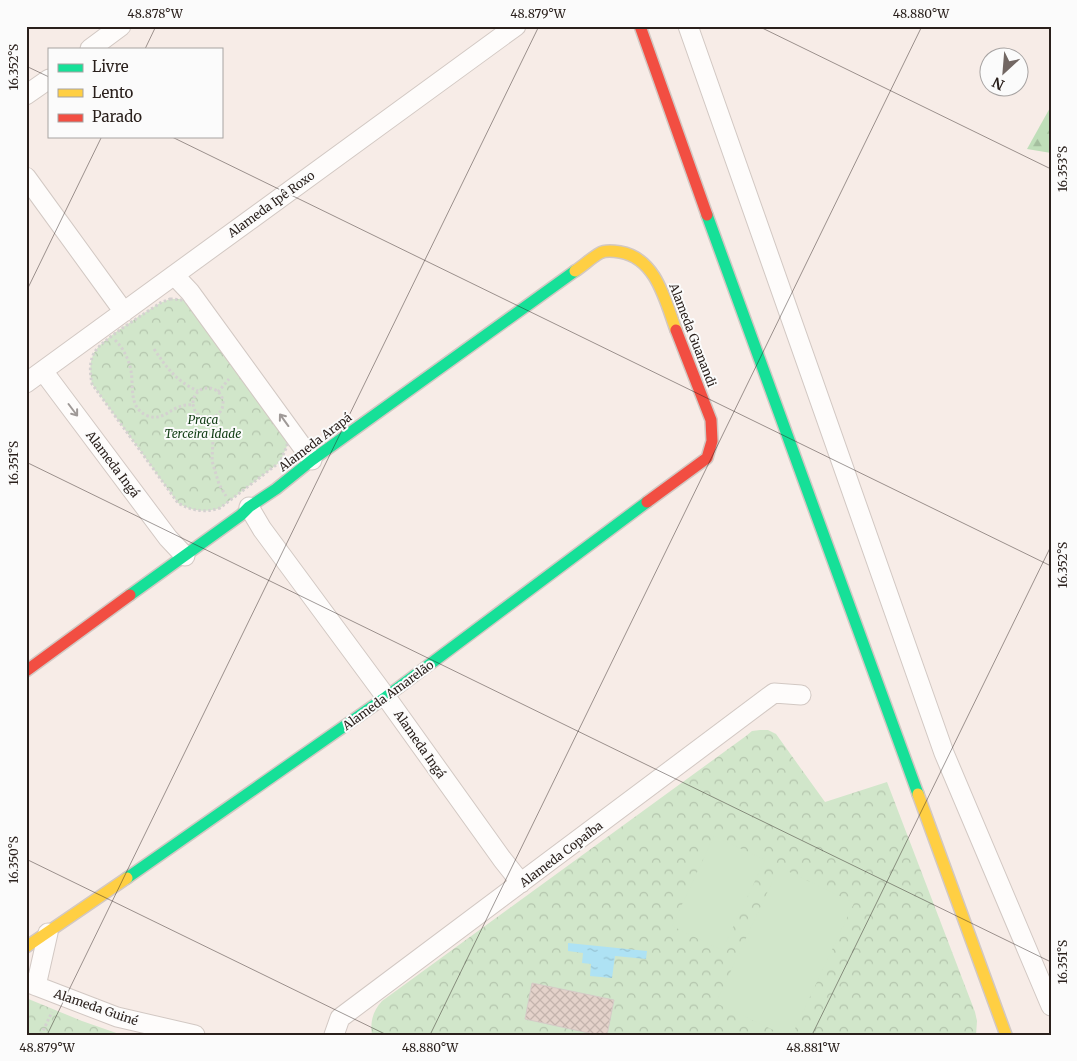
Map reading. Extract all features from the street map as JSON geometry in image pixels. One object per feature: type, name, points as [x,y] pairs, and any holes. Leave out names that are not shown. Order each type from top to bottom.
[{"type":"street","points":[[91,48],[121,26]]},
{"type":"street","name":"Alameda Ipê Roxo","points":[[26,383],[516,26]]},
{"type":"street","points":[[640,26],[758,356],[1006,1035]]},
{"type":"street","points":[[688,26],[944,753],[1051,1006]]},
{"type":"street","points":[[26,95],[48,80]]},
{"type":"street","points":[[26,177],[124,312]]},
{"type":"street","name":"Alameda Arapá","points":[[26,671],[276,489],[312,460],[602,252],[615,251],[627,254]]},
{"type":"street","name":"Alameda Guanandi","points":[[627,254],[640,258],[651,270],[662,293],[711,420],[712,441]]},
{"type":"street","points":[[174,275],[196,300],[312,460]]},
{"type":"street","name":"Alameda Ingá","points":[[43,371],[168,538],[185,556]]},
{"type":"street","name":"Alameda Amarelão","points":[[26,947],[386,697],[707,458],[712,441]]},
{"type":"street","name":"Alameda Ingá","points":[[249,507],[262,529],[521,883]]},
{"type":"street","name":"Alameda Copaíba","points":[[334,1035],[340,1018],[774,693],[800,695]]},
{"type":"street","points":[[31,984],[48,933]]},
{"type":"street","name":"Alameda Guiné","points":[[31,984],[117,1017],[157,1030],[195,1035]]},
{"type":"path","points":[[170,299],[180,299],[189,302],[197,308],[288,431],[287,446],[280,462],[220,508],[196,511],[178,503],[92,384],[90,363],[93,354],[98,346],[111,337],[160,302],[170,299]]},
{"type":"path","points":[[111,337],[119,344],[127,356],[132,374],[133,397],[139,410],[150,416],[157,417],[183,404],[192,405]]},
{"type":"path","points":[[154,349],[184,385],[198,391]]},
{"type":"path","points":[[212,388],[218,392],[222,398],[222,410],[214,417],[201,417],[195,412],[192,405],[193,397],[198,391],[212,388]]},
{"type":"path","points":[[214,417],[212,462],[219,484],[229,501]]},
{"type":"path","points":[[41,1035],[53,1010]]},
{"type":"green space","points":[[1051,106],[1051,153],[1027,149]]},
{"type":"green space","name":"Praça Terceira Idade","points":[[170,299],[180,299],[189,302],[288,439],[280,462],[220,508],[214,510],[188,508],[178,503],[92,384],[90,372],[92,357],[98,347],[135,319]]},
{"type":"green space","points":[[768,730],[776,734],[825,802],[887,782],[975,1012],[977,1021],[976,1035],[372,1035],[371,1025],[373,1016],[382,1001],[752,731]]},
{"type":"green space","points":[[714,836],[765,860],[722,950],[672,926]]},
{"type":"green space","points":[[779,867],[854,903],[792,1035],[784,1035],[716,1003]]},
{"type":"green space","points":[[26,998],[82,1021],[122,1035],[26,1035]]},
{"type":"water","points":[[568,943],[647,951],[646,959],[615,956],[612,978],[590,976],[591,964],[582,963],[583,953],[568,951]]},
{"type":"building","points":[[532,983],[614,1000],[607,1035],[598,1035],[525,1019]]},
{"type":"traffic: fast","points":[[707,215],[918,794]]},
{"type":"traffic: fast","points":[[130,595],[241,515],[312,460],[575,271]]},
{"type":"traffic: fast","points":[[127,878],[386,697],[647,502]]},
{"type":"traffic: slow","points":[[575,271],[602,252],[618,252],[632,256],[651,271],[663,294],[676,330]]},
{"type":"traffic: slow","points":[[918,794],[1006,1035]]},
{"type":"traffic: slow","points":[[26,947],[127,878]]},
{"type":"traffic: jam","points":[[640,26],[707,215]]},
{"type":"traffic: jam","points":[[647,502],[707,458],[712,441],[711,420],[676,330]]},
{"type":"traffic: jam","points":[[26,671],[130,595]]}]
